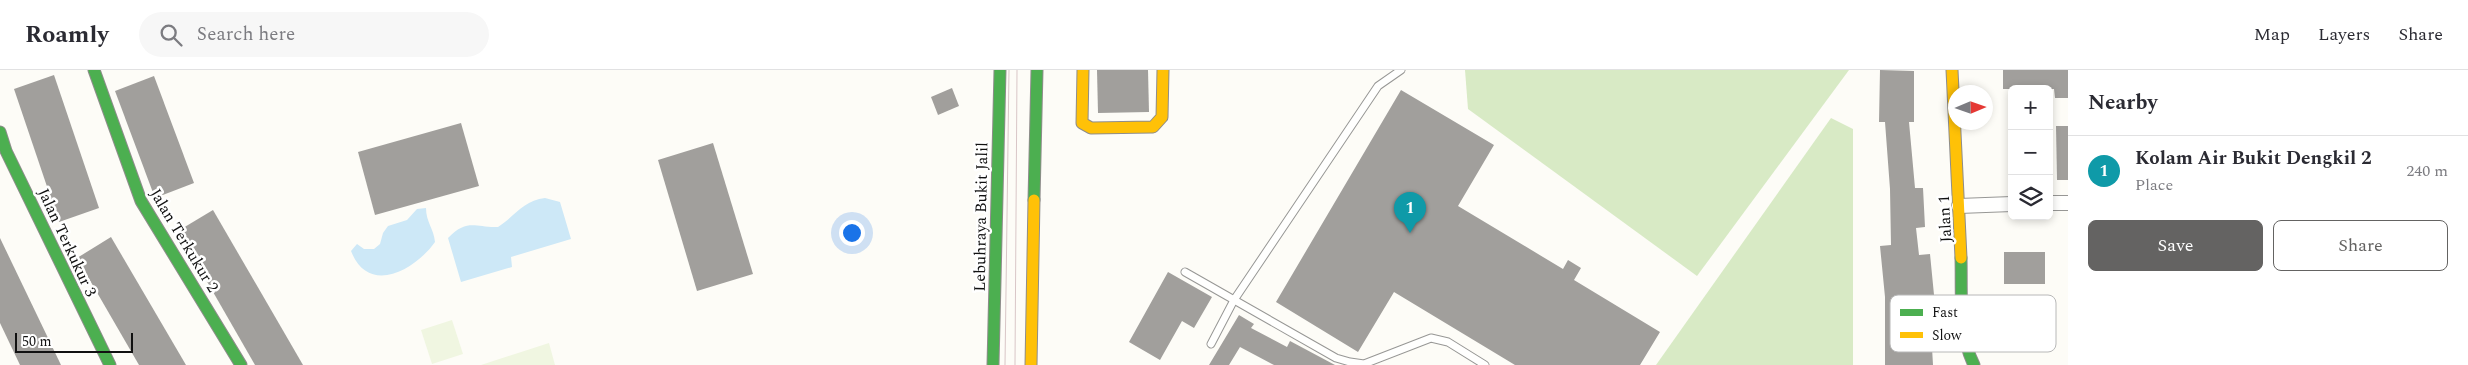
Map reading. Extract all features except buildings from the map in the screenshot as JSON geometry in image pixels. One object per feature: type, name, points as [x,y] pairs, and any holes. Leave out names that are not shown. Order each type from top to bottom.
[{"type":"main road","name":"Jalan Terkukur 2","points":[[94,70],[141,201],[241,365]]},
{"type":"main road","name":"Lebuhraya Bukit Jalil","points":[[993,365],[1000,70]]},
{"type":"main road","points":[[1030,365],[1037,70]]},
{"type":"main road","points":[[1083,70],[1082,123],[1091,128],[1153,127],[1162,118],[1163,70]]},
{"type":"main road","name":"Jalan 1","points":[[1952,70],[1962,295]]},
{"type":"main road","name":"Jalan Terkukur 3","points":[[0,132],[15,168],[110,365]]},
{"type":"main road","name":"Jalan 1","points":[[1968,352],[1974,365]]},
{"type":"street","points":[[2053,203],[2068,203]]},
{"type":"street","points":[[1959,206],[2008,204]]},
{"type":"lane","points":[[1210,344],[1234,300],[1378,86],[1401,70]]},
{"type":"lane","points":[[1185,272],[1336,358],[1364,364],[1431,338],[1448,342],[1485,365]]},
{"type":"green space","points":[[1465,70],[1849,70],[1697,276],[1468,109]]},
{"type":"green space","points":[[1831,118],[1853,129],[1853,365],[1656,365]]},
{"type":"green space","points":[[452,320],[463,354],[432,364],[421,330]]},
{"type":"green space","points":[[549,343],[555,365],[481,365]]},
{"type":"water","points":[[545,198],[560,202],[571,239],[511,257],[512,267],[461,282],[448,238],[461,228],[467,226],[498,227],[525,205]]},
{"type":"water","points":[[426,208],[435,242],[427,252],[405,269],[393,274],[380,275],[369,273],[359,265],[351,251],[357,244],[364,249],[374,249],[380,244],[383,233],[388,226],[407,220],[417,209]]},
{"type":"tram line","points":[[1005,365],[1009,70]]},
{"type":"tram line","points":[[1015,365],[1017,70]]},
{"type":"traffic: fast","points":[[94,70],[141,201],[241,365]]},
{"type":"traffic: fast","points":[[993,365],[1000,70]]},
{"type":"traffic: fast","points":[[1034,200],[1037,70]]},
{"type":"traffic: fast","points":[[0,132],[6,151],[110,365]]},
{"type":"traffic: fast","points":[[1961,258],[1961,295]]},
{"type":"traffic: fast","points":[[1969,352],[1974,365]]},
{"type":"traffic: slow","points":[[1083,70],[1082,123],[1091,128],[1153,127],[1162,117],[1163,70]]},
{"type":"traffic: slow","points":[[1952,70],[1961,258]]},
{"type":"traffic: slow","points":[[1031,365],[1034,200]]},
{"type":"place","name":"Kolam Air Bukit Dengkil 2","points":[[1410,233]]}]
